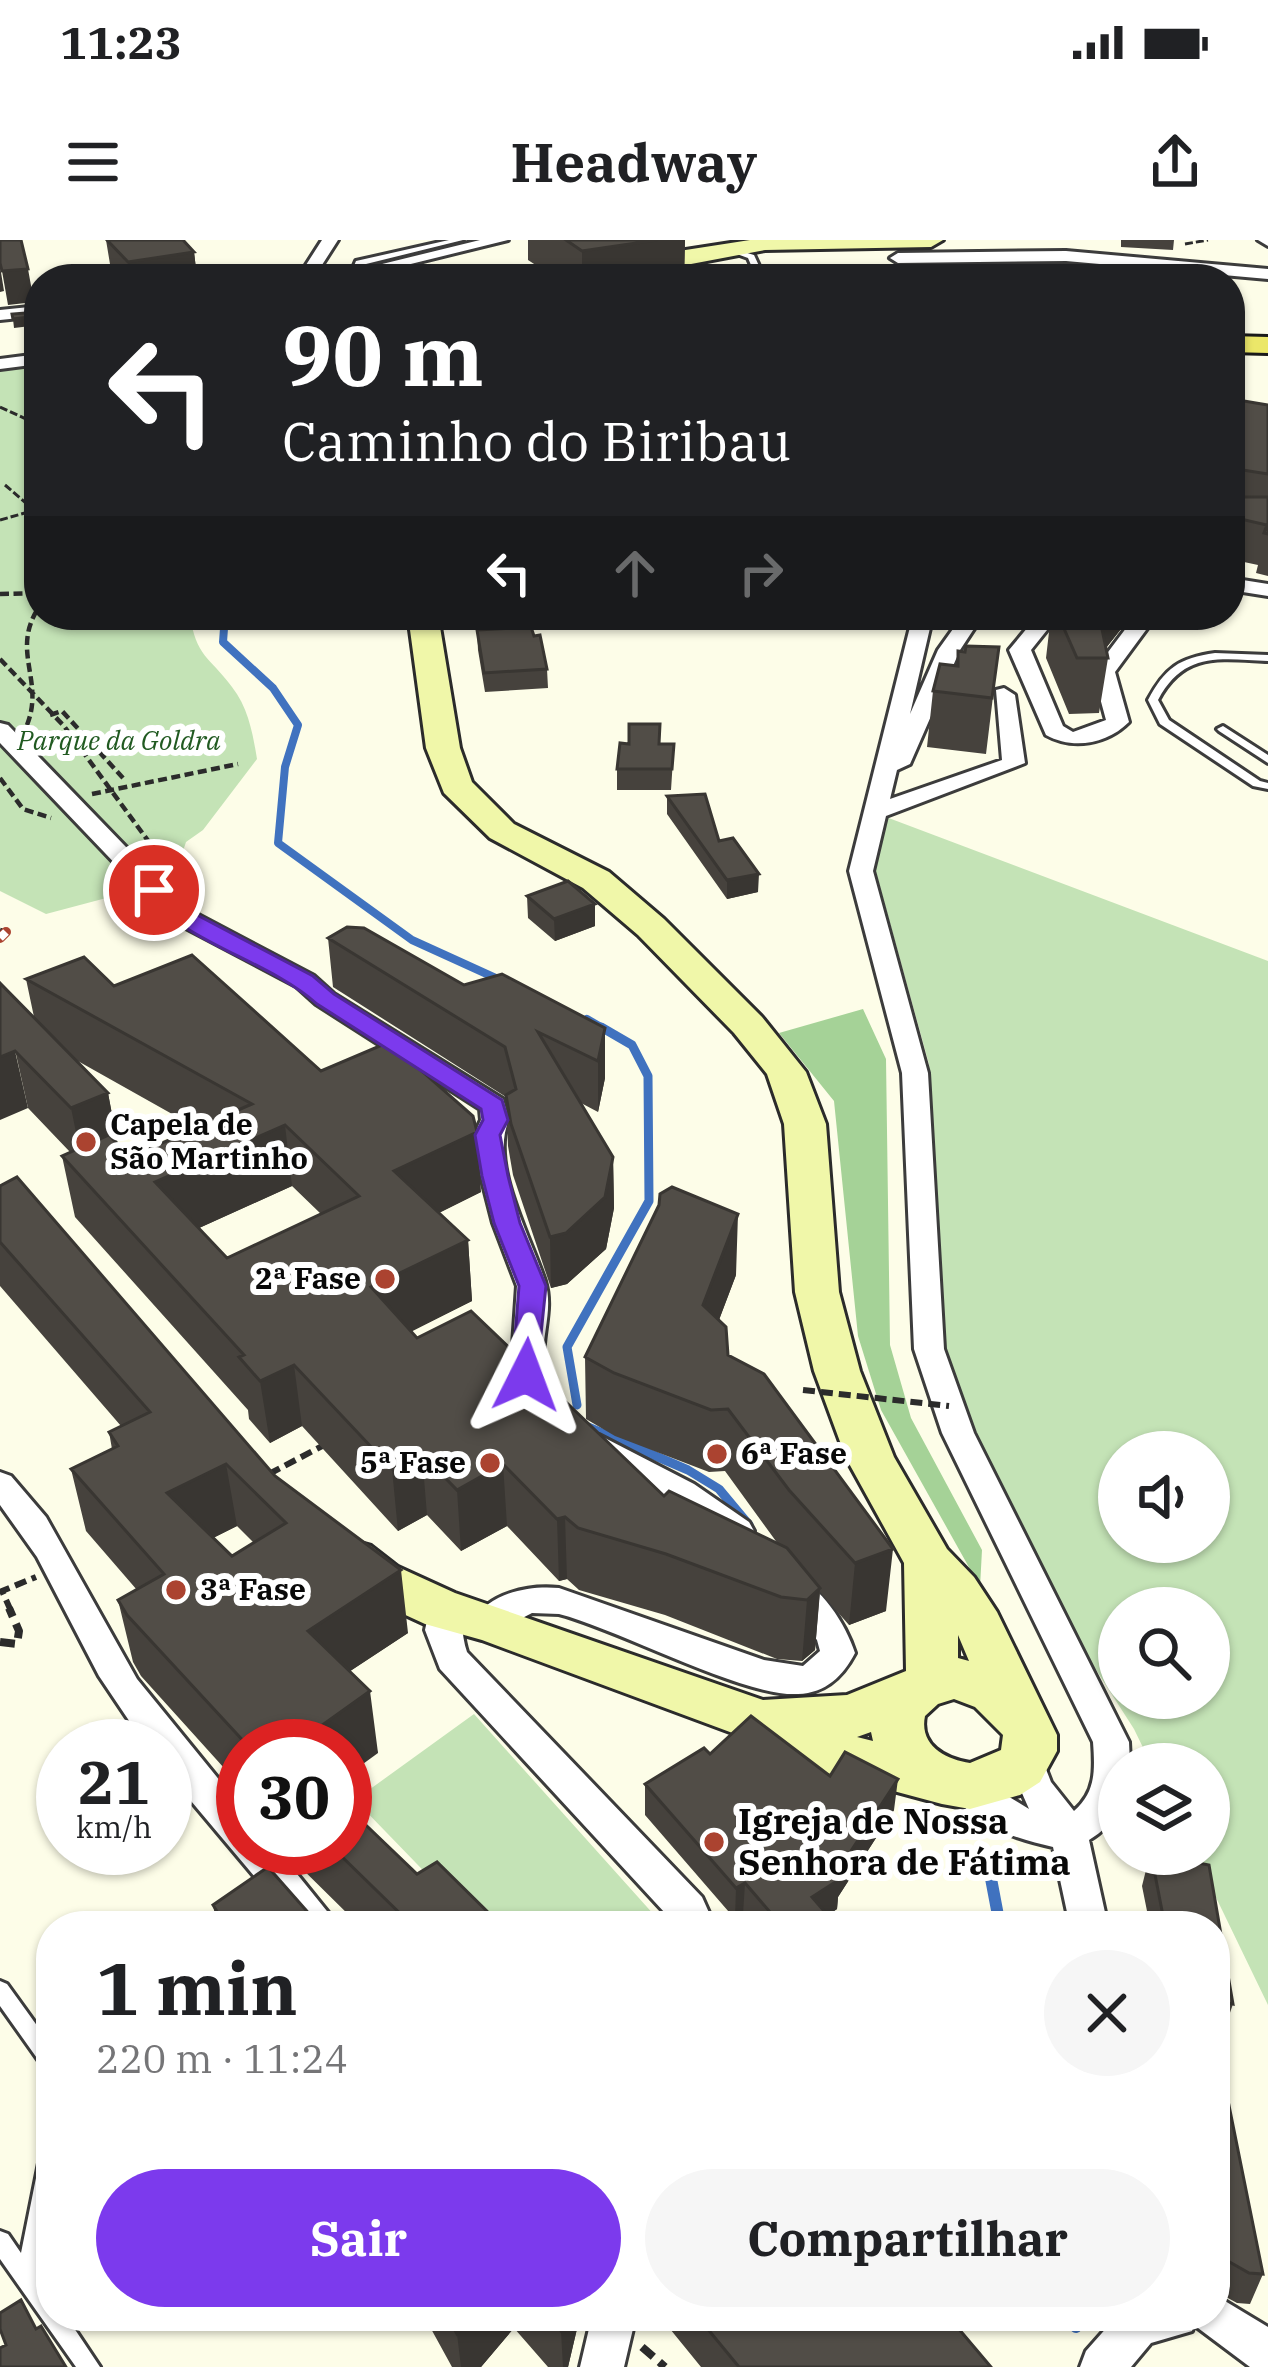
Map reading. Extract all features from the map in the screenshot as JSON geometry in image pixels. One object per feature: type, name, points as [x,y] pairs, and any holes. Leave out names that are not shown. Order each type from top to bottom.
[{"type":"main road","points":[[640,264],[745,245],[931,240]]},
{"type":"main road","points":[[324,1536],[380,1581],[757,1720],[824,1751],[950,1783],[1000,1779],[1024,1757],[1028,1728],[999,1666],[947,1576],[929,1563],[870,1458],[837,1371],[818,1292],[805,1124],[786,1072],[748,1024],[651,927],[596,880],[502,831],[466,798],[443,748],[425,630]]},
{"type":"main road","points":[[929,1563],[924,1685],[896,1717],[895,1734],[914,1766],[950,1783]]},
{"type":"main road","points":[[757,1720],[852,1717],[924,1685],[975,1680],[1012,1701]]},
{"type":"street","points":[[395,264],[500,240]]},
{"type":"street","points":[[898,258],[1066,256],[1156,264]]},
{"type":"street","points":[[919,630],[861,871],[915,1073],[929,1349],[949,1406],[1111,1742],[1114,1789],[1100,1813],[1069,1833],[1023,1827],[950,1783]]},
{"type":"street","points":[[877,806],[963,630]]},
{"type":"street","points":[[1037,630],[1020,650],[1054,730],[1070,739],[1101,732],[1118,722],[1104,672],[1136,630]]},
{"type":"street","points":[[877,806],[1014,763],[1004,695]]},
{"type":"street","points":[[0,730],[176,913],[305,981],[325,999],[493,1105],[495,1120],[488,1135],[495,1176],[507,1223],[532,1286],[526,1375],[539,1402],[562,1422],[715,1514],[771,1565],[832,1634],[838,1653],[826,1672],[806,1680],[783,1679],[716,1660],[566,1603],[538,1599],[466,1616],[442,1630],[452,1659],[689,1911]]},
{"type":"street","points":[[0,1484],[13,1514],[112,1668],[156,1732],[216,1804]]},
{"type":"street","points":[[1024,1757],[1035,1789],[1069,1833],[1086,1911]]},
{"type":"street","points":[[276,1875],[307,1911]]},
{"type":"street","points":[[1230,2328],[1268,2353]]},
{"type":"street","points":[[602,2367],[610,2331]]},
{"type":"street","points":[[1102,2367],[1139,2331]]},
{"type":"lane","points":[[359,264],[459,240]]},
{"type":"lane","points":[[1268,658],[1194,658],[1163,675],[1153,700],[1164,722],[1257,784],[1268,786]]},
{"type":"lane","points":[[1223,730],[1268,760]]},
{"type":"lane","points":[[0,1990],[36,2040]]},
{"type":"lane","points":[[28,2279],[36,2235]]},
{"type":"lane","points":[[0,2241],[36,2291]]},
{"type":"lane","points":[[64,2331],[89,2367]]},
{"type":"path","points":[[5,485],[24,500]]},
{"type":"path","points":[[24,628],[20,648],[36,710]]},
{"type":"path","points":[[0,659],[36,697],[163,860]]},
{"type":"path","points":[[50,715],[62,711],[123,778]]},
{"type":"path","points":[[94,793],[238,764]]},
{"type":"path","points":[[0,778],[23,809],[63,823]]},
{"type":"path","points":[[803,1390],[949,1406]]},
{"type":"path","points":[[266,1476],[334,1439]]},
{"type":"path","points":[[0,1642],[17,1643],[19,1631],[2,1591],[9,1588]]},
{"type":"green space","name":"Parque da Goldra","points":[[24,365],[24,630],[193,630],[200,648],[242,703],[257,759],[203,830],[186,842],[178,866],[160,871],[144,888],[46,914],[0,891],[0,368]]},
{"type":"green space","points":[[886,817],[1268,961],[1268,2005],[1230,1926],[1230,1911],[1223,1911],[1205,1875],[1230,1875],[1230,1743],[1141,1743],[1128,1719],[1230,1719],[1230,1587],[1098,1587],[1098,1673],[1048,1595],[964,1427],[945,1349],[929,1064],[875,869]]},
{"type":"green space","points":[[863,1009],[886,1059],[890,1345],[911,1418],[982,1550],[980,1587],[881,1410],[858,1336],[834,1101],[779,1033]]},
{"type":"green space","points":[[474,1714],[651,1911],[462,1911],[372,1818],[372,1788]]},
{"type":"building","points":[[0,240],[21,240],[24,269],[2,271]]},
{"type":"building","points":[[107,240],[183,240],[194,252],[128,262]]},
{"type":"building","points":[[566,240],[657,240],[582,251]]},
{"type":"building","points":[[1245,401],[1268,405],[1268,474],[1245,470]]},
{"type":"building","points":[[1245,497],[1268,497],[1268,534],[1264,533],[1267,525],[1245,520]]},
{"type":"building","points":[[477,630],[532,630],[534,636],[540,635],[547,669],[484,673]]},
{"type":"building","points":[[1065,630],[1102,630],[1108,658],[1077,658]]},
{"type":"building","points":[[966,646],[999,647],[992,698],[933,691],[940,664],[958,666],[958,651],[965,652]]},
{"type":"building","points":[[629,724],[660,724],[659,744],[674,744],[672,769],[617,769],[620,743],[629,744]]},
{"type":"building","points":[[705,794],[719,841],[733,838],[759,874],[727,880],[667,796]]},
{"type":"building","points":[[568,881],[595,904],[554,919],[527,896]]},
{"type":"building","points":[[347,927],[364,928],[464,985],[502,974],[605,1028],[598,1061],[538,1032],[613,1157],[605,1197],[566,1233],[550,1237],[511,1124],[506,1095],[516,1089],[505,1047],[328,938]]},
{"type":"building","points":[[192,955],[321,1071],[389,1042],[473,1116],[477,1132],[394,1171],[468,1240],[371,1287],[417,1338],[471,1311],[664,1496],[669,1491],[787,1548],[820,1588],[807,1600],[781,1597],[666,1554],[578,1528],[565,1517],[557,1519],[503,1464],[457,1490],[422,1454],[392,1469],[294,1365],[260,1381],[239,1357],[244,1355],[62,1156],[109,1135],[130,1157],[252,1104],[26,979],[84,957],[114,986]],"holes":[[[285,1125],[359,1196],[227,1258],[155,1182]]]},
{"type":"building","points":[[0,983],[108,1093],[71,1108],[15,1051],[0,1057]]},
{"type":"building","points":[[17,1177],[275,1476],[401,1570],[308,1631],[370,1691],[331,1719],[223,1719],[127,1615],[118,1600],[164,1574],[71,1469],[118,1446],[109,1432],[150,1412],[0,1242],[0,1186]],"holes":[[[226,1464],[286,1523],[232,1556],[167,1493]]]},
{"type":"building","points":[[672,1187],[738,1214],[703,1305],[726,1327],[728,1355],[764,1374],[893,1549],[855,1563],[789,1490],[728,1409],[711,1410],[585,1357],[659,1205],[660,1194]]},
{"type":"building","points":[[751,1716],[830,1776],[845,1752],[898,1779],[836,1874],[840,1879],[812,1897],[824,1911],[769,1911],[745,1883],[736,1888],[645,1784],[704,1748],[710,1754]]},
{"type":"building","points":[[372,1831],[417,1874],[437,1862],[487,1911],[398,1911],[361,1875],[372,1875]]},
{"type":"building","points":[[256,1875],[275,1875],[307,1911],[217,1911],[213,1905]]},
{"type":"building","points":[[1155,1875],[1211,1875],[1217,1911],[1162,1911]]},
{"type":"building","points":[[1230,2110],[1263,2274],[1249,2273],[1230,2262]]},
{"type":"building","points":[[21,2300],[36,2331],[44,2331],[66,2367],[0,2367],[0,2348],[6,2345],[0,2313]]},
{"type":"building","points":[[709,2331],[961,2331],[991,2367],[739,2367]]},
{"type":"waterway","points":[[224,630],[223,642],[273,688],[298,725],[285,767],[278,843],[412,940],[500,980]]},
{"type":"waterway","points":[[587,1019],[606,1030]]},
{"type":"waterway","points":[[577,1405],[567,1347],[649,1201],[648,1076],[632,1045],[601,1027]]},
{"type":"waterway","points":[[588,1427],[688,1470],[719,1489],[749,1525]]},
{"type":"waterway","points":[[989,1868],[997,1911]]},
{"type":"railway","points":[[0,938],[6,932]]},
{"type":"place","name":"Capela de São Martinho","points":[[86,1142]]},
{"type":"place","name":"2ª Fase","points":[[385,1279]]},
{"type":"place","name":"6ª Fase","points":[[717,1454]]},
{"type":"place","name":"5ª Fase","points":[[490,1463]]},
{"type":"place","name":"3ª Fase","points":[[176,1590]]},
{"type":"place","name":"Igreja de Nossa Senhora de Fátima","points":[[714,1842]]},
{"type":"route","points":[[154,890],[176,913],[305,981],[325,999],[493,1105],[495,1120],[488,1135],[495,1176],[507,1223],[532,1286],[526,1375]]}]
